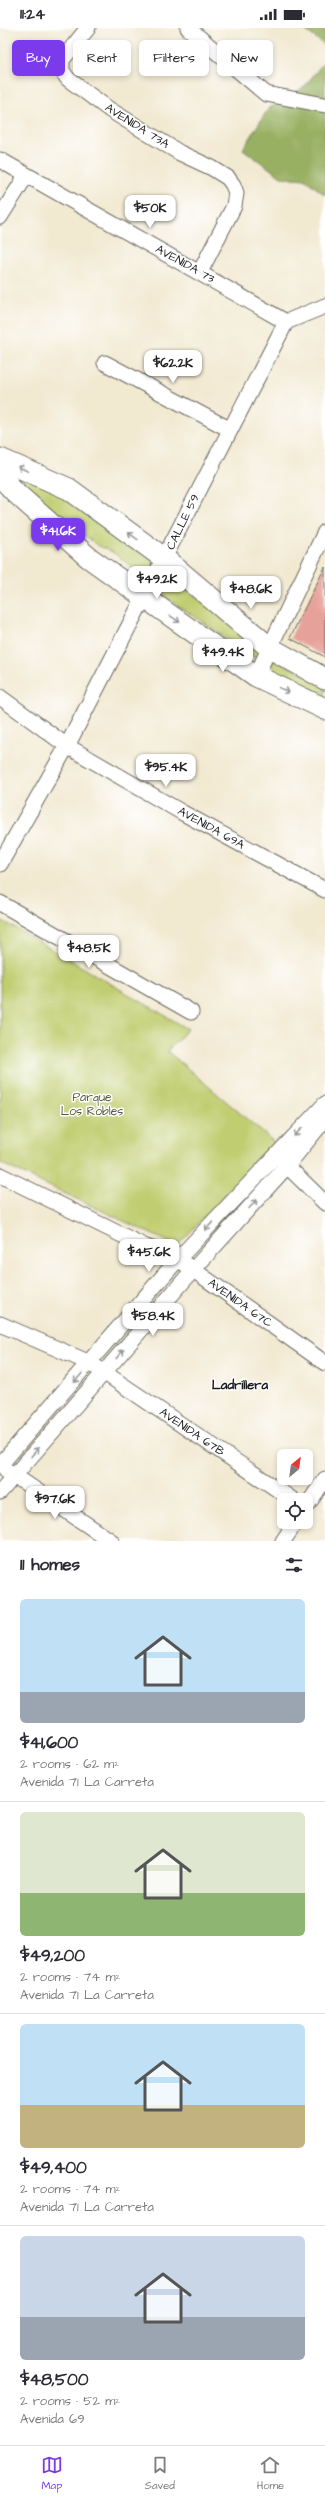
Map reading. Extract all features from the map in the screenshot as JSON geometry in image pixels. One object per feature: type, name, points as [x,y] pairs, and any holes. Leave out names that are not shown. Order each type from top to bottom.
[{"type":"street","name":"AVENIDA 73A","points":[[88,28],[71,45],[62,60],[62,71],[68,79],[110,110],[180,153],[228,178],[236,193],[234,206],[200,272]]},
{"type":"street","points":[[188,28],[266,94],[325,105]]},
{"type":"street","name":"AVENIDA 73","points":[[0,160],[286,322]]},
{"type":"street","points":[[0,217],[26,176]]},
{"type":"street","points":[[286,322],[325,306]]},
{"type":"street","name":"CALLE 59","points":[[0,864],[67,746],[164,559],[229,429],[286,322]]},
{"type":"street","points":[[105,362],[229,429]]},
{"type":"street","points":[[0,459],[69,489],[164,559],[270,648],[325,679]]},
{"type":"street","points":[[0,476],[17,494],[88,557],[256,676],[325,709]]},
{"type":"street","points":[[256,676],[325,532]]},
{"type":"street","name":"AVENIDA 69A","points":[[0,696],[67,746],[183,813],[325,890]]},
{"type":"street","points":[[0,903],[192,1012]]},
{"type":"street","points":[[111,1541],[0,1466],[178,1259],[325,1104]]},
{"type":"street","points":[[0,1492],[193,1270],[287,1166],[325,1119]]},
{"type":"street","points":[[275,1155],[325,1203]]},
{"type":"street","name":"AVENIDA 67C","points":[[0,1175],[146,1247],[178,1259],[325,1363]]},
{"type":"street","name":"AVENIDA 67B","points":[[0,1324],[90,1363],[283,1493]]},
{"type":"street","points":[[313,1497],[325,1479]]},
{"type":"street","points":[[283,1541],[291,1529]]},
{"type":"green space","points":[[302,28],[325,28],[325,45]]},
{"type":"green space","points":[[325,61],[325,195],[305,179],[281,177],[243,149],[268,109],[304,87]]},
{"type":"green space","points":[[18,474],[45,481],[154,561],[152,569],[143,574],[114,553],[97,545],[34,495]]},
{"type":"green space","points":[[170,577],[267,650],[258,660],[167,598],[163,591]]},
{"type":"green space","points":[[274,660],[325,683],[325,698],[275,672],[272,665]]},
{"type":"green space","name":"Parque Los Robles","points":[[3,921],[188,1029],[167,1051],[275,1143],[177,1246],[0,1163],[0,925]]},
{"type":"building","points":[[325,567],[325,657],[290,638]]},
{"type":"district","name":"Ladrillera","points":[[240,1385]]}]
